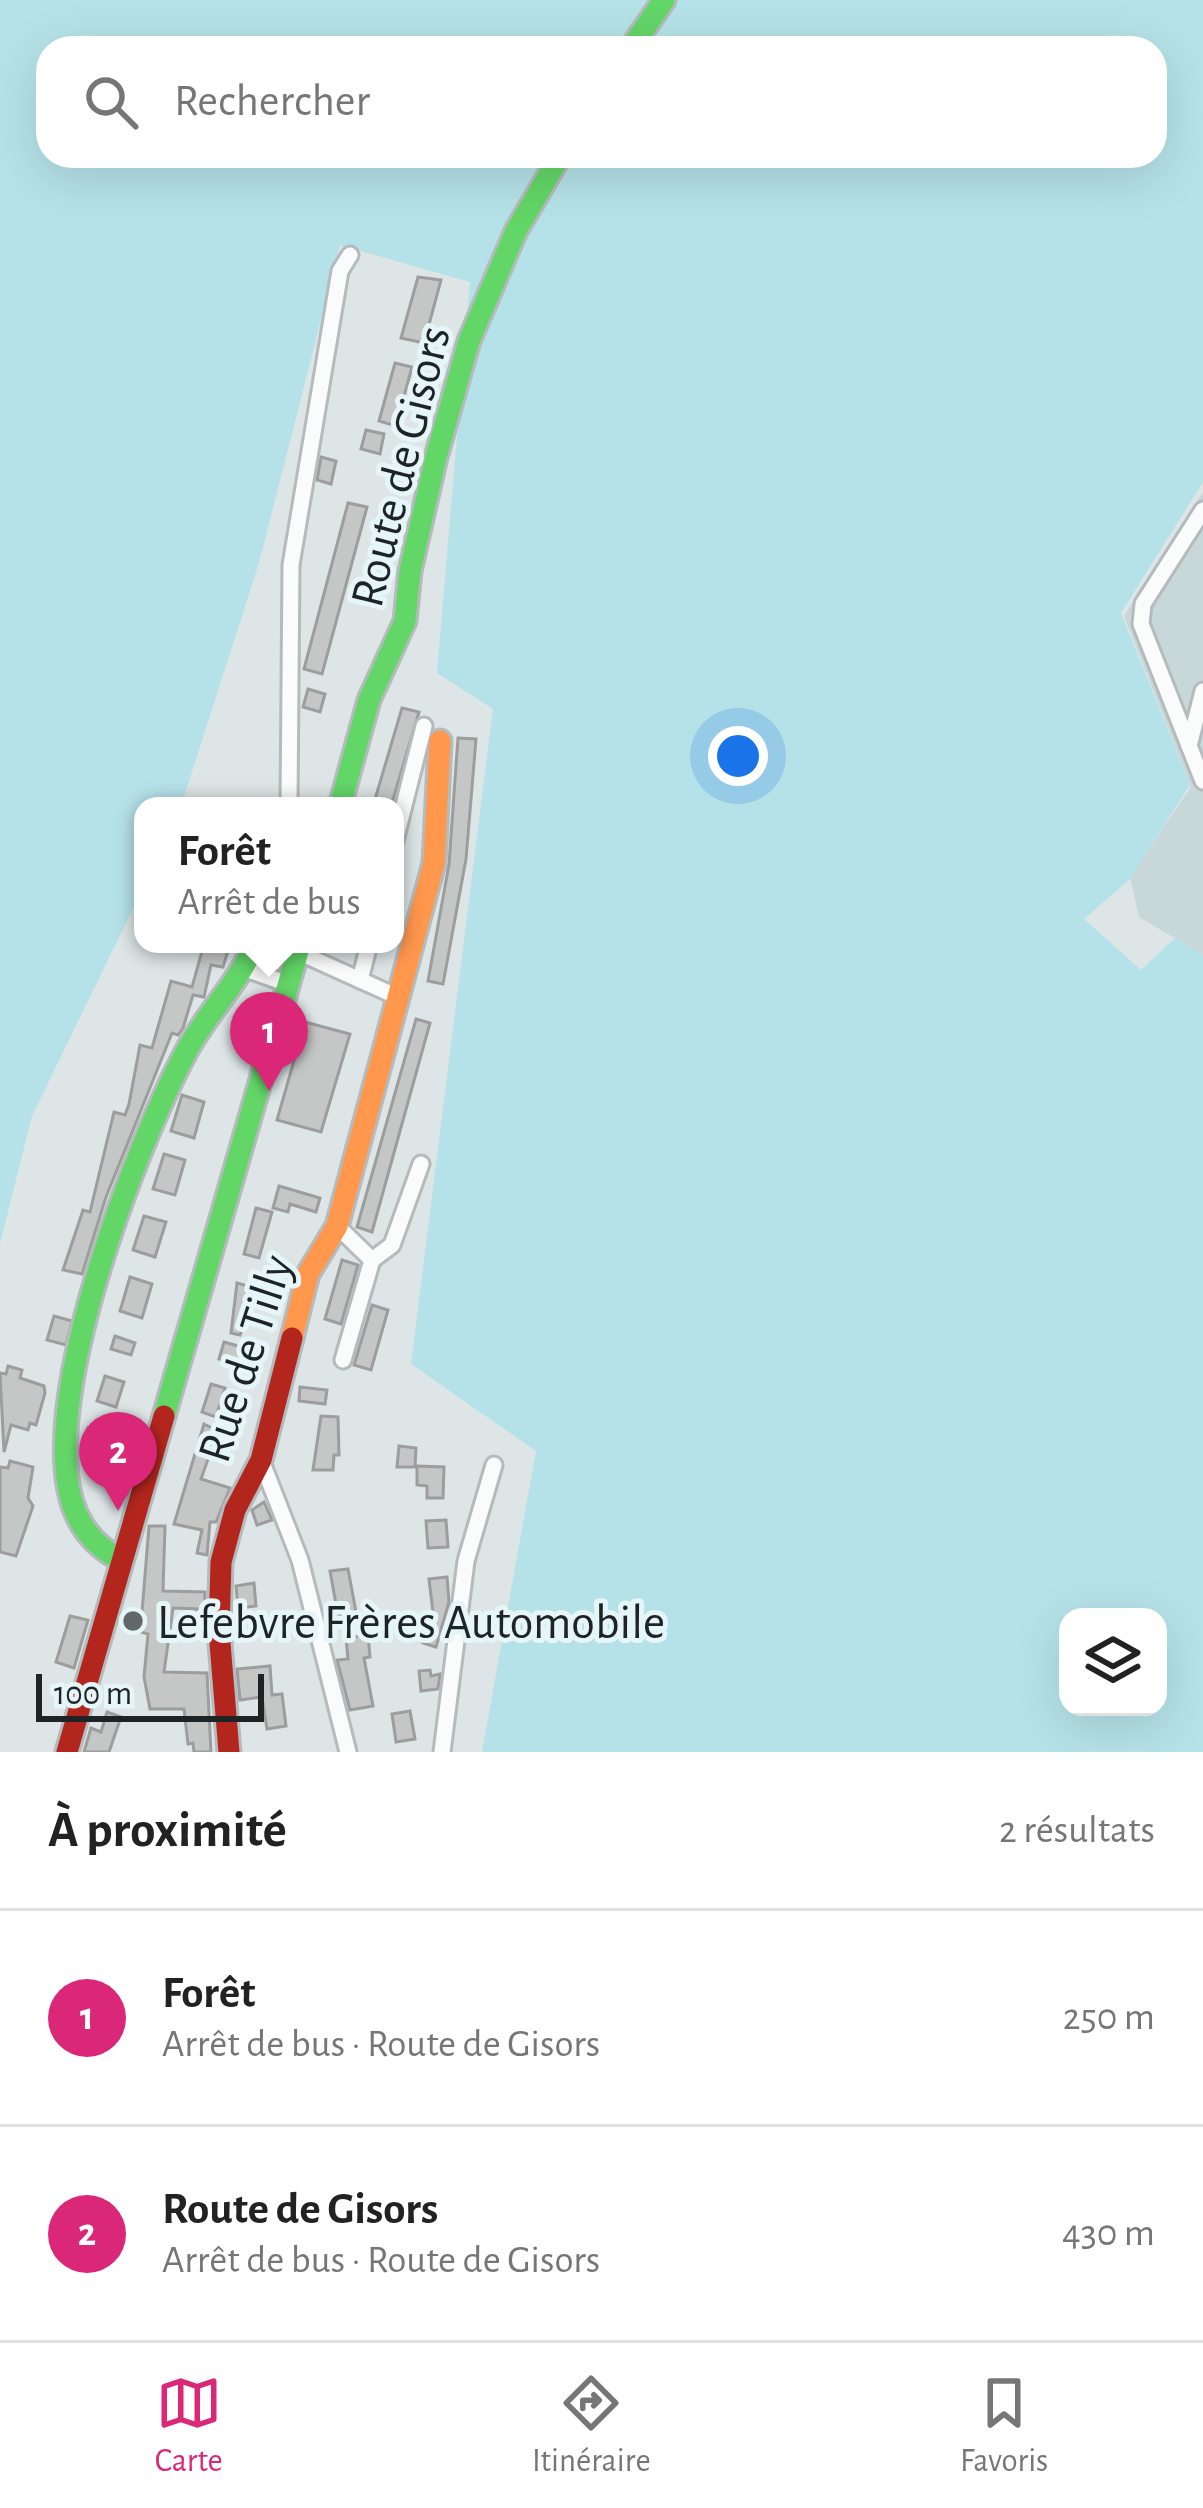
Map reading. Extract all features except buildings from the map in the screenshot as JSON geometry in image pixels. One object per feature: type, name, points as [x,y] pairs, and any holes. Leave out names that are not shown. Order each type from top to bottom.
[{"type":"street","points":[[640,36],[664,0]]},
{"type":"street","name":"Route de Gisors","points":[[342,797],[369,700],[405,622],[420,525],[469,341],[516,232],[553,168]]},
{"type":"street","points":[[289,797],[291,565],[340,271],[350,255]]},
{"type":"street","points":[[1203,510],[1143,604],[1141,624],[1203,781]]},
{"type":"street","points":[[1189,748],[1203,691]]},
{"type":"street","points":[[404,815],[432,734]]},
{"type":"street","name":"Rue de Tilly","points":[[229,1752],[219,1631],[221,1562],[235,1510],[261,1460],[308,1274],[337,1226],[400,998],[434,863],[432,734]]},
{"type":"street","points":[[121,1560],[94,1548],[82,1530],[65,1476],[66,1414],[104,1266],[148,1137],[187,1048],[246,969],[252,953]]},
{"type":"street","points":[[67,1752],[298,953]]},
{"type":"street","points":[[309,953],[400,998]]},
{"type":"street","points":[[360,980],[367,953]]},
{"type":"street","points":[[246,969],[289,985]]},
{"type":"street","points":[[343,1360],[372,1260],[392,1245],[421,1164]]},
{"type":"street","points":[[337,1226],[372,1260]]},
{"type":"street","points":[[261,1460],[299,1560],[348,1752]]},
{"type":"street","points":[[442,1752],[466,1561],[494,1465]]},
{"type":"shaded area","points":[[0,0],[1203,0],[1203,482],[1121,613],[1190,785],[1129,880],[1084,919],[1141,970],[1175,938],[1203,955],[1203,1752],[482,1752],[536,1451],[411,1364],[493,709],[437,673],[470,282],[340,245],[259,563],[184,797],[134,797],[134,906],[32,1116],[0,1244]]},
{"type":"shaded area","points":[[1203,492],[1203,955],[1139,917],[1130,877],[1191,787],[1124,616]]},
{"type":"traffic: fast","points":[[639,36],[664,0]]},
{"type":"traffic: fast","points":[[342,797],[369,700],[405,621],[410,571],[436,457],[469,341],[516,231],[553,168]]},
{"type":"traffic: fast","points":[[121,1560],[86,1531],[69,1490],[66,1444],[83,1329],[120,1205],[165,1094],[194,1038],[250,953]]},
{"type":"traffic: fast","points":[[164,1416],[297,953]]},
{"type":"traffic: slow","points":[[292,1338],[308,1274],[337,1226],[434,863],[440,741]]},
{"type":"traffic: jam","points":[[229,1752],[219,1631],[221,1562],[235,1510],[261,1460],[292,1338]]},
{"type":"traffic: jam","points":[[67,1752],[164,1416]]},
{"type":"place","name":"Forêt","points":[[269,1091]]},
{"type":"place","name":"Route de Gisors","points":[[118,1511]]},
{"type":"place","name":"Lefebvre Frères Automobile","points":[[133,1621]]}]
